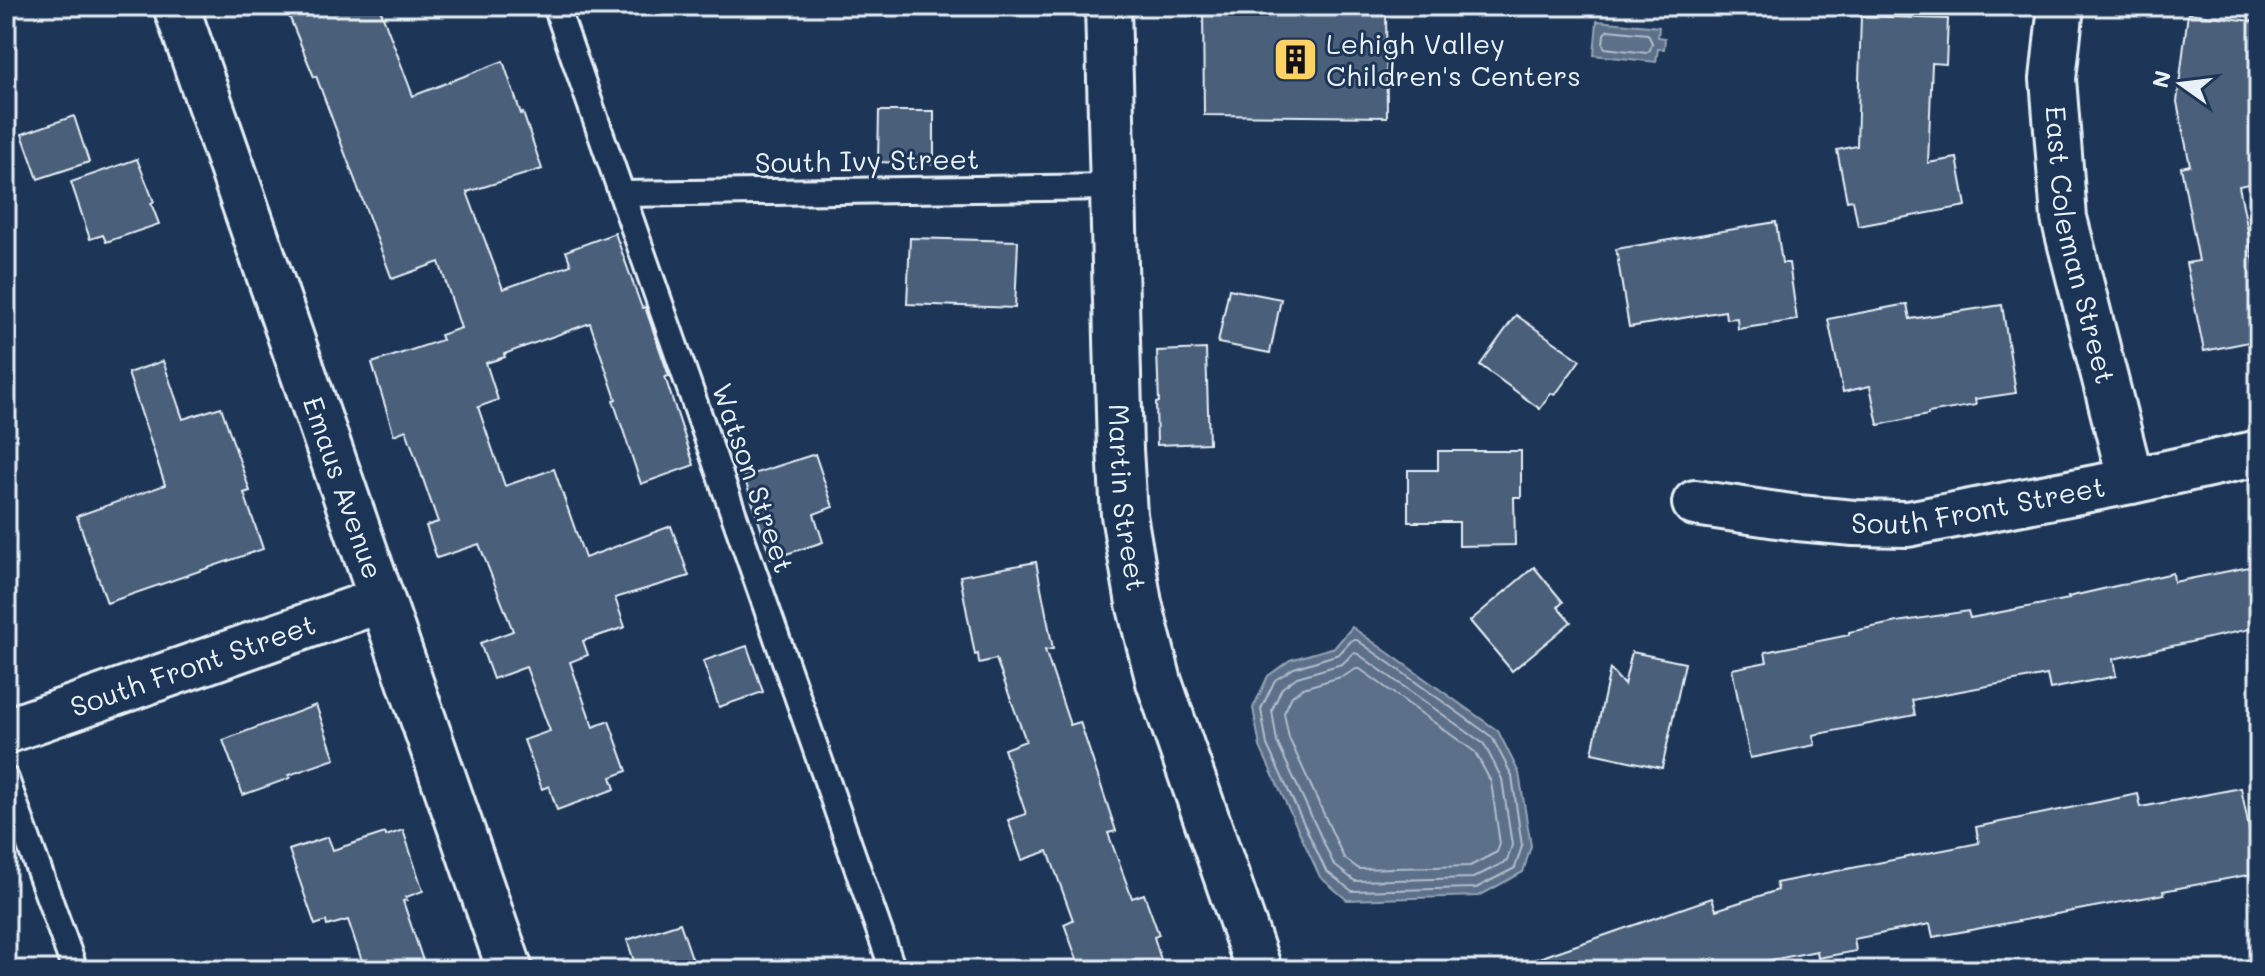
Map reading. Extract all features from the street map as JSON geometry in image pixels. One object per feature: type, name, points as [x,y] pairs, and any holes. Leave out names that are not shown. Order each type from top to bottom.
[{"type":"street","name":"Emaus Avenue","points":[[176,6],[510,970]]},
{"type":"street","name":"Martin Street","points":[[1108,6],[1124,515],[1139,603],[1159,682],[1259,970]]},
{"type":"street","name":"East Coleman Street","points":[[2061,6],[2053,79],[2064,218],[2131,481]]},
{"type":"street","name":"South Front Street","points":[[1695,503],[1798,518],[1908,524],[2259,453]]},
{"type":"street","name":"South Front Street","points":[[6,731],[381,600]]},
{"type":"lane","name":"Watson Street","points":[[556,6],[893,970]]},
{"type":"lane","name":"South Ivy Street","points":[[622,194],[1113,187]]},
{"type":"lane","points":[[6,779],[75,970]]},
{"type":"water","points":[[1597,21],[1659,27],[1658,37],[1665,38],[1664,49],[1658,49],[1656,62],[1594,55]]},
{"type":"water","points":[[1352,627],[1498,731],[1519,773],[1531,846],[1523,872],[1479,896],[1347,900],[1320,877],[1260,747],[1253,708],[1268,676],[1290,660],[1335,647]]},
{"type":"building","points":[[285,6],[379,6],[413,96],[503,61],[542,169],[467,192],[503,289],[571,265],[566,251],[615,233],[669,376],[665,377],[694,465],[641,484],[590,323],[486,363],[498,400],[478,407],[505,486],[554,469],[585,558],[671,526],[689,576],[615,598],[625,627],[583,641],[588,655],[570,662],[593,727],[609,721],[627,771],[611,777],[615,789],[557,810],[549,786],[542,789],[524,740],[550,731],[526,667],[493,679],[480,643],[513,631],[479,544],[437,558],[426,526],[438,522],[406,430],[394,435],[372,363],[442,340],[440,335],[461,328],[439,262],[392,279],[316,76]]},
{"type":"building","name":"Lehigh Valley Children's Centers","points":[[1203,6],[1386,6],[1387,117],[1204,115]]},
{"type":"building","points":[[2188,13],[2259,22],[2259,182],[2239,186],[2259,286],[2259,340],[2204,351],[2186,263],[2199,261],[2181,167],[2190,165],[2177,102]]},
{"type":"building","points":[[1861,16],[1948,19],[1946,64],[1932,63],[1928,163],[1957,158],[1966,206],[1858,226],[1853,200],[1847,201],[1837,150],[1857,146]]},
{"type":"building","points":[[879,111],[934,111],[934,164],[878,162]]},
{"type":"building","points":[[74,116],[89,162],[38,179],[22,134]]},
{"type":"building","points":[[137,159],[159,224],[106,242],[103,235],[90,239],[71,182]]},
{"type":"building","points":[[1776,222],[1782,263],[1789,263],[1797,320],[1738,329],[1737,318],[1726,319],[1725,311],[1629,327],[1616,249]]},
{"type":"building","points":[[910,238],[1018,241],[1015,308],[907,304]]},
{"type":"building","points":[[1229,289],[1281,299],[1270,353],[1218,343]]},
{"type":"building","points":[[1907,304],[1910,319],[2002,305],[2016,393],[1975,399],[1976,405],[1878,425],[1870,386],[1843,392],[1828,319]]},
{"type":"building","points":[[1516,315],[1580,360],[1555,395],[1551,393],[1540,409],[1480,365]]},
{"type":"building","points":[[1206,349],[1209,443],[1157,445],[1157,351]]},
{"type":"building","points":[[163,361],[183,419],[221,407],[250,491],[244,493],[263,549],[107,603],[77,516],[165,485],[128,373]]},
{"type":"building","points":[[1438,451],[1521,451],[1521,497],[1514,497],[1515,545],[1459,546],[1459,522],[1408,522],[1408,470],[1438,470]]},
{"type":"building","points":[[815,454],[833,507],[814,514],[823,542],[771,559],[744,477]]},
{"type":"building","points":[[1036,562],[1053,649],[1045,650],[1070,725],[1080,722],[1116,831],[1108,833],[1132,898],[1144,894],[1159,935],[1154,937],[1164,970],[1081,970],[1064,924],[1073,920],[1048,851],[1022,860],[1008,820],[1026,814],[1004,749],[1026,741],[996,659],[979,663],[978,654],[975,655],[960,576]]},
{"type":"building","points":[[2259,565],[2259,627],[2113,659],[2116,676],[2050,689],[2047,675],[1912,700],[1915,715],[1813,735],[1815,745],[1750,758],[1732,669],[1767,662],[1765,652],[1897,622],[1968,611],[1970,618],[2069,599],[2173,573],[2174,582]]},
{"type":"building","points":[[1534,567],[1563,602],[1558,607],[1571,622],[1512,671],[1470,621]]},
{"type":"building","points":[[747,646],[763,692],[719,707],[703,661]]},
{"type":"building","points":[[1632,652],[1685,663],[1662,768],[1592,753],[1610,669],[1624,685]]},
{"type":"building","points":[[316,705],[335,759],[243,795],[223,740]]},
{"type":"building","points":[[2241,788],[2258,873],[2163,891],[2164,894],[1933,937],[1930,924],[1854,939],[1856,951],[1818,958],[1817,951],[1721,970],[1523,970],[1522,964],[1712,898],[1716,910],[1778,890],[1776,883],[1979,843],[1976,827],[2138,794],[2141,807]]},
{"type":"building","points":[[403,830],[423,891],[403,901],[426,970],[365,970],[348,920],[327,926],[326,921],[315,925],[289,850],[328,837],[333,850]]},
{"type":"building","points":[[680,923],[696,970],[637,970],[627,940]]},
{"type":"place","name":"Lehigh Valley Children's Centers","points":[[1295,60]]}]
